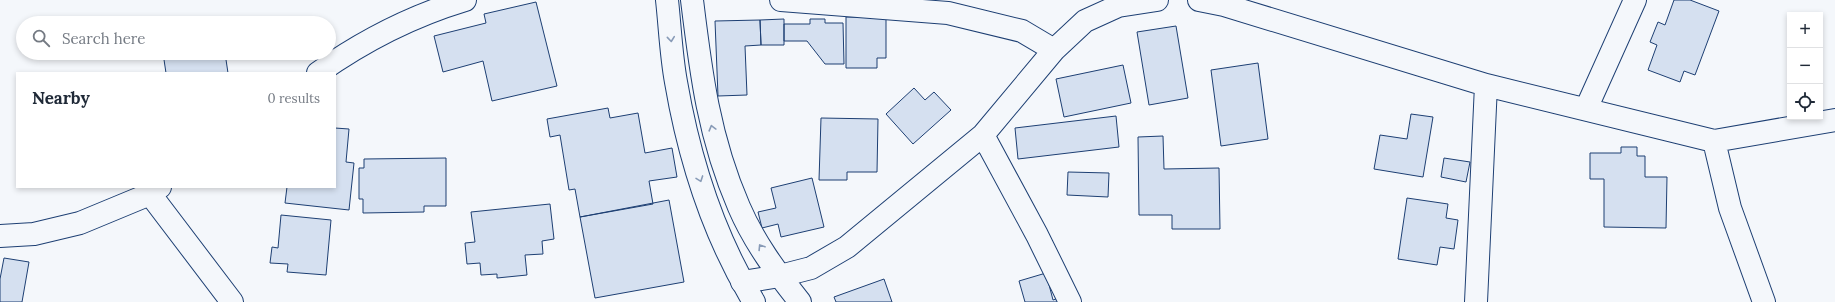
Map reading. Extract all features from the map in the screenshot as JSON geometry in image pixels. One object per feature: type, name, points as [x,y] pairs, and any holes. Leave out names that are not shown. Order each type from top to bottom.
[{"type":"street","points":[[319,72],[349,51],[394,27],[465,0]]},
{"type":"street","points":[[667,0],[676,81],[692,157],[718,229],[742,282],[754,302]]},
{"type":"street","points":[[692,0],[702,84],[711,127],[725,172],[740,208],[761,247],[780,276],[800,302]]},
{"type":"street","points":[[781,0],[948,13],[1022,31],[1054,50]]},
{"type":"street","points":[[742,282],[780,276],[811,268],[846,247],[983,135],[1054,50],[1085,21],[1118,3],[1157,0]]},
{"type":"street","points":[[1198,0],[1224,5],[1486,85],[1714,141],[1835,120]]},
{"type":"street","points":[[1586,109],[1635,0]]},
{"type":"street","points":[[1477,302],[1486,85]]},
{"type":"street","points":[[983,135],[1037,235],[1070,302]]},
{"type":"street","points":[[1714,141],[1730,208],[1764,302]]},
{"type":"street","points":[[0,236],[34,234],[80,223],[155,191],[232,302]]},
{"type":"building","points":[[1674,0],[1690,0],[1719,11],[1695,75],[1684,71],[1680,82],[1648,70],[1657,45],[1650,42],[1658,22],[1665,25]]},
{"type":"building","points":[[536,2],[557,86],[492,101],[483,61],[443,72],[434,36],[486,23],[484,14]]},
{"type":"building","points":[[846,17],[886,17],[886,58],[877,58],[877,68],[846,68]]},
{"type":"building","points":[[784,19],[784,45],[761,45],[760,20]]},
{"type":"building","points":[[810,19],[825,19],[825,23],[843,23],[844,64],[825,64],[807,41],[784,41],[784,24],[810,24]]},
{"type":"building","points":[[760,20],[761,45],[745,46],[747,95],[718,96],[715,21]]},
{"type":"building","points":[[1176,26],[1188,98],[1149,105],[1137,32]]},
{"type":"building","points":[[164,60],[226,60],[228,72],[166,72]]},
{"type":"building","points":[[1258,63],[1268,139],[1221,146],[1211,70]]},
{"type":"building","points":[[1123,65],[1131,103],[1064,117],[1056,79]]},
{"type":"building","points":[[914,88],[925,100],[934,92],[951,110],[913,144],[886,114]]},
{"type":"building","points":[[608,108],[610,118],[638,113],[645,153],[672,148],[677,177],[649,181],[653,204],[580,217],[575,189],[569,190],[560,135],[550,137],[547,119]]},
{"type":"building","points":[[1411,114],[1433,117],[1423,177],[1374,169],[1380,135],[1407,139]]},
{"type":"building","points":[[1116,116],[1119,147],[1018,159],[1015,128]]},
{"type":"building","points":[[821,118],[878,119],[877,172],[847,172],[847,180],[819,180]]},
{"type":"building","points":[[336,128],[349,129],[346,162],[354,163],[349,210],[285,203],[287,188],[336,188]]},
{"type":"building","points":[[1163,136],[1164,169],[1219,168],[1220,229],[1172,229],[1172,215],[1139,215],[1138,137]]},
{"type":"building","points":[[1621,147],[1637,147],[1637,156],[1645,156],[1645,177],[1667,177],[1666,228],[1604,227],[1604,179],[1590,179],[1590,153],[1621,153]]},
{"type":"building","points":[[446,158],[446,206],[424,206],[424,212],[363,213],[363,199],[359,199],[359,168],[364,168],[364,159]]},
{"type":"building","points":[[1444,158],[1470,162],[1466,182],[1441,177]]},
{"type":"building","points":[[1068,172],[1109,173],[1108,197],[1067,195]]},
{"type":"building","points":[[812,178],[824,227],[781,237],[778,224],[762,228],[758,212],[776,208],[771,188]]},
{"type":"building","points":[[1407,198],[1448,204],[1446,218],[1458,220],[1454,249],[1440,247],[1437,265],[1398,259]]},
{"type":"building","points":[[669,200],[684,282],[595,298],[580,217]]},
{"type":"building","points":[[550,204],[554,239],[542,241],[543,254],[525,255],[527,275],[497,278],[497,274],[481,275],[480,263],[467,264],[465,243],[475,242],[471,212]]},
{"type":"building","points":[[281,215],[331,220],[326,275],[287,272],[288,264],[270,263],[272,247],[278,248]]},
{"type":"building","points":[[4,258],[29,262],[22,302],[0,302],[0,279]]},
{"type":"building","points":[[1046,273],[1053,300],[1061,297],[1062,302],[1025,302],[1019,281]]},
{"type":"building","points":[[884,279],[892,302],[836,302],[834,297]]}]
